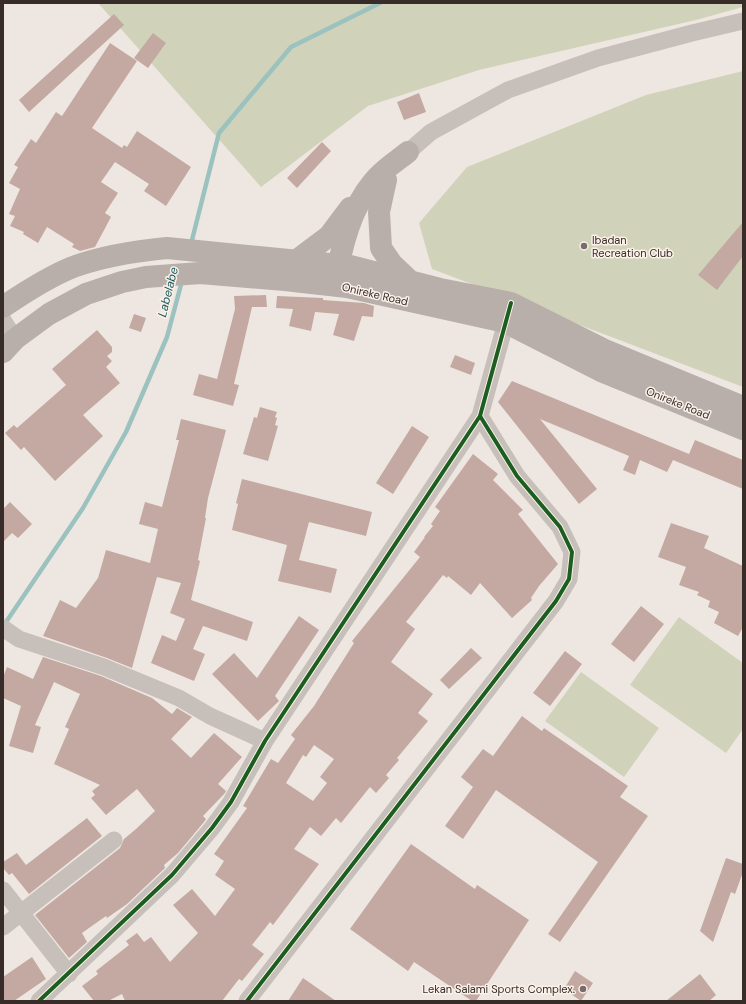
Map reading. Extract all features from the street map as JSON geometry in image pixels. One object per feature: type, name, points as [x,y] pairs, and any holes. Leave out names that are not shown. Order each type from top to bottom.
[{"type":"main road","points":[[344,265],[363,218],[386,180],[408,152]]},
{"type":"main road","points":[[341,286],[351,218],[360,200],[373,181],[408,152]]},
{"type":"main road","points":[[386,180],[379,212],[381,248],[392,264],[410,281]]},
{"type":"main road","points":[[297,260],[329,236],[351,207],[360,200]]},
{"type":"main road","name":"Onireke Road","points":[[3,307],[36,286],[73,267],[121,254],[167,248],[344,265],[410,281],[508,312],[743,407]]},
{"type":"main road","name":"Onireke Road","points":[[9,346],[49,314],[86,294],[134,280],[200,273],[341,286],[508,312],[600,371],[743,429]]},
{"type":"street","points":[[408,152],[431,132],[508,90],[598,58],[692,32],[743,21]]},
{"type":"street","points":[[39,1001],[172,875],[212,828],[230,802],[265,741],[480,416],[508,312]]},
{"type":"street","points":[[3,320],[9,346]]},
{"type":"street","points":[[247,1001],[556,601],[569,579],[572,552],[560,527],[517,476],[480,416]]},
{"type":"street","points":[[6,630],[19,639],[104,667],[179,698],[210,716],[265,741]]},
{"type":"street","points":[[3,927],[114,840]]},
{"type":"street","points":[[3,890],[22,912],[69,974]]},
{"type":"green space","points":[[98,3],[743,3],[743,7],[696,20],[479,70],[368,106],[261,187]]},
{"type":"green space","name":"Ibadan Recreation Club","points":[[743,71],[743,387],[432,269],[419,223],[467,167],[646,95]]},
{"type":"green space","points":[[679,617],[743,663],[743,729],[726,753],[630,685]]},
{"type":"green space","points":[[581,672],[659,728],[624,777],[545,721]]},
{"type":"building","points":[[114,14],[124,25],[29,112],[19,100]]},
{"type":"building","points":[[153,33],[166,43],[148,68],[134,58]]},
{"type":"building","points":[[110,43],[137,61],[92,128],[122,148],[124,145],[127,147],[137,131],[191,167],[166,206],[144,191],[149,184],[115,162],[101,182],[118,193],[105,213],[111,217],[95,247],[80,251],[72,247],[74,244],[47,227],[38,243],[23,234],[24,232],[10,226],[15,216],[9,214],[20,189],[9,183],[18,167],[14,165],[31,139],[36,143],[56,112],[62,116]]},
{"type":"building","points":[[419,93],[426,112],[404,120],[397,102]]},
{"type":"building","points":[[322,142],[331,151],[297,188],[287,178]]},
{"type":"building","points":[[743,222],[743,256],[717,290],[698,275]]},
{"type":"building","points":[[266,295],[267,307],[252,307],[234,384],[239,385],[233,406],[193,395],[199,374],[217,379],[235,309],[234,296]]},
{"type":"building","points":[[277,296],[323,298],[323,300],[364,303],[374,306],[373,317],[362,316],[354,341],[333,335],[339,314],[315,312],[311,331],[289,326],[293,309],[276,308]]},
{"type":"building","points":[[134,314],[146,318],[141,332],[129,328]]},
{"type":"building","points":[[97,330],[112,347],[112,352],[107,356],[112,361],[106,367],[120,383],[83,415],[103,436],[55,481],[24,447],[21,450],[5,433],[14,425],[17,428],[66,385],[52,369]]},
{"type":"building","points":[[455,355],[475,363],[471,375],[450,367]]},
{"type":"building","points":[[512,381],[689,454],[695,440],[743,460],[743,489],[673,460],[667,472],[640,460],[635,475],[623,470],[629,456],[540,419],[597,489],[579,504],[498,402]]},
{"type":"building","points":[[260,407],[277,412],[275,417],[277,418],[275,425],[278,426],[268,461],[243,454],[254,417],[257,418]]},
{"type":"building","points":[[181,419],[226,430],[208,498],[206,518],[198,560],[200,561],[191,600],[253,622],[247,641],[203,626],[193,649],[205,654],[194,681],[151,663],[162,635],[176,641],[185,619],[170,613],[181,583],[157,577],[132,668],[43,636],[60,600],[76,608],[98,578],[106,550],[150,563],[158,529],[139,524],[145,502],[162,507],[179,440],[176,440]]},
{"type":"building","points":[[412,426],[429,437],[393,494],[376,483]]},
{"type":"building","points":[[473,454],[498,474],[493,480],[523,510],[518,514],[558,564],[539,586],[531,598],[532,600],[512,618],[480,583],[471,595],[448,576],[447,578],[443,575],[406,622],[415,629],[391,662],[433,694],[418,713],[428,721],[397,758],[399,760],[386,775],[389,778],[376,793],[370,787],[341,823],[336,818],[321,836],[310,827],[294,849],[319,864],[273,925],[270,922],[252,945],[264,954],[242,981],[239,979],[222,1001],[125,1001],[122,994],[108,1001],[94,1001],[82,986],[98,974],[96,971],[129,945],[126,941],[137,933],[144,942],[151,937],[170,962],[198,933],[173,905],[192,889],[215,916],[235,889],[215,875],[224,861],[214,854],[247,808],[243,806],[271,759],[278,763],[295,739],[291,735],[314,706],[354,643],[352,641],[420,557],[414,552],[433,526],[431,524],[440,511],[435,507]],"holes":[[[314,745],[334,759],[320,777],[327,783],[313,801],[286,783],[303,755],[306,757]]]},
{"type":"building","points":[[242,479],[372,512],[366,536],[309,522],[299,560],[337,569],[331,593],[278,581],[287,545],[232,530],[238,504],[236,503]]},
{"type":"building","points":[[10,502],[32,524],[18,538],[12,533],[3,542],[3,509]]},
{"type":"building","points":[[671,523],[709,536],[704,548],[743,566],[743,627],[738,636],[714,623],[719,612],[708,607],[710,601],[697,595],[699,592],[679,585],[686,567],[658,557]]},
{"type":"building","points":[[641,606],[664,624],[634,662],[611,644]]},
{"type":"building","points":[[299,616],[319,630],[275,696],[279,701],[258,721],[212,674],[234,653],[257,678]]},
{"type":"building","points":[[471,648],[482,658],[449,689],[440,680]]},
{"type":"building","points":[[565,651],[582,664],[550,706],[533,693]]},
{"type":"building","points":[[43,657],[101,676],[152,698],[172,714],[177,708],[192,717],[171,739],[191,758],[214,733],[242,757],[218,784],[226,791],[225,793],[203,816],[206,819],[204,822],[178,853],[164,865],[165,868],[127,904],[107,918],[106,916],[82,933],[87,942],[69,958],[35,915],[120,848],[124,839],[155,811],[137,789],[106,815],[91,798],[95,795],[92,791],[100,785],[54,764],[69,729],[65,727],[80,694],[54,682],[35,725],[41,727],[33,753],[9,746],[21,706],[3,698],[3,677],[7,667],[33,679]]},
{"type":"building","points":[[522,716],[542,731],[544,728],[628,786],[620,797],[648,816],[560,942],[548,934],[598,862],[496,790],[463,839],[445,826],[473,787],[461,777],[483,749],[493,756]]},
{"type":"building","points":[[87,818],[102,836],[29,894],[12,873],[9,875],[3,868],[3,862],[17,853],[26,865]]},
{"type":"building","points":[[411,844],[475,889],[477,885],[529,920],[476,1001],[472,1001],[414,962],[408,971],[350,929]]},
{"type":"building","points":[[726,858],[743,864],[743,872],[735,894],[731,892],[713,942],[700,931]]},
{"type":"building","points":[[32,957],[46,979],[14,1001],[3,1001],[3,977]]},
{"type":"building","points":[[575,971],[593,983],[581,1001],[564,989]]},
{"type":"building","points":[[700,974],[716,995],[709,1001],[666,1001]]},
{"type":"building","points":[[303,978],[336,1001],[288,1001]]},
{"type":"waterway","name":"Labelabe","points":[[191,244],[219,133],[291,47],[380,3]]},
{"type":"waterway","name":"Labelabe","points":[[4,625],[83,508],[126,432],[167,337],[182,281]]},
{"type":"cycle path","points":[[39,1001],[172,875],[212,828],[231,802],[265,741],[480,416],[511,303]]},
{"type":"cycle path","points":[[247,1001],[556,601],[569,579],[572,552],[560,527],[517,476],[480,416]]},
{"type":"place","name":"Ibadan Recreation Club","points":[[584,246]]},
{"type":"place","name":"Lekan Salami Sports Complex.","points":[[583,989]]}]
